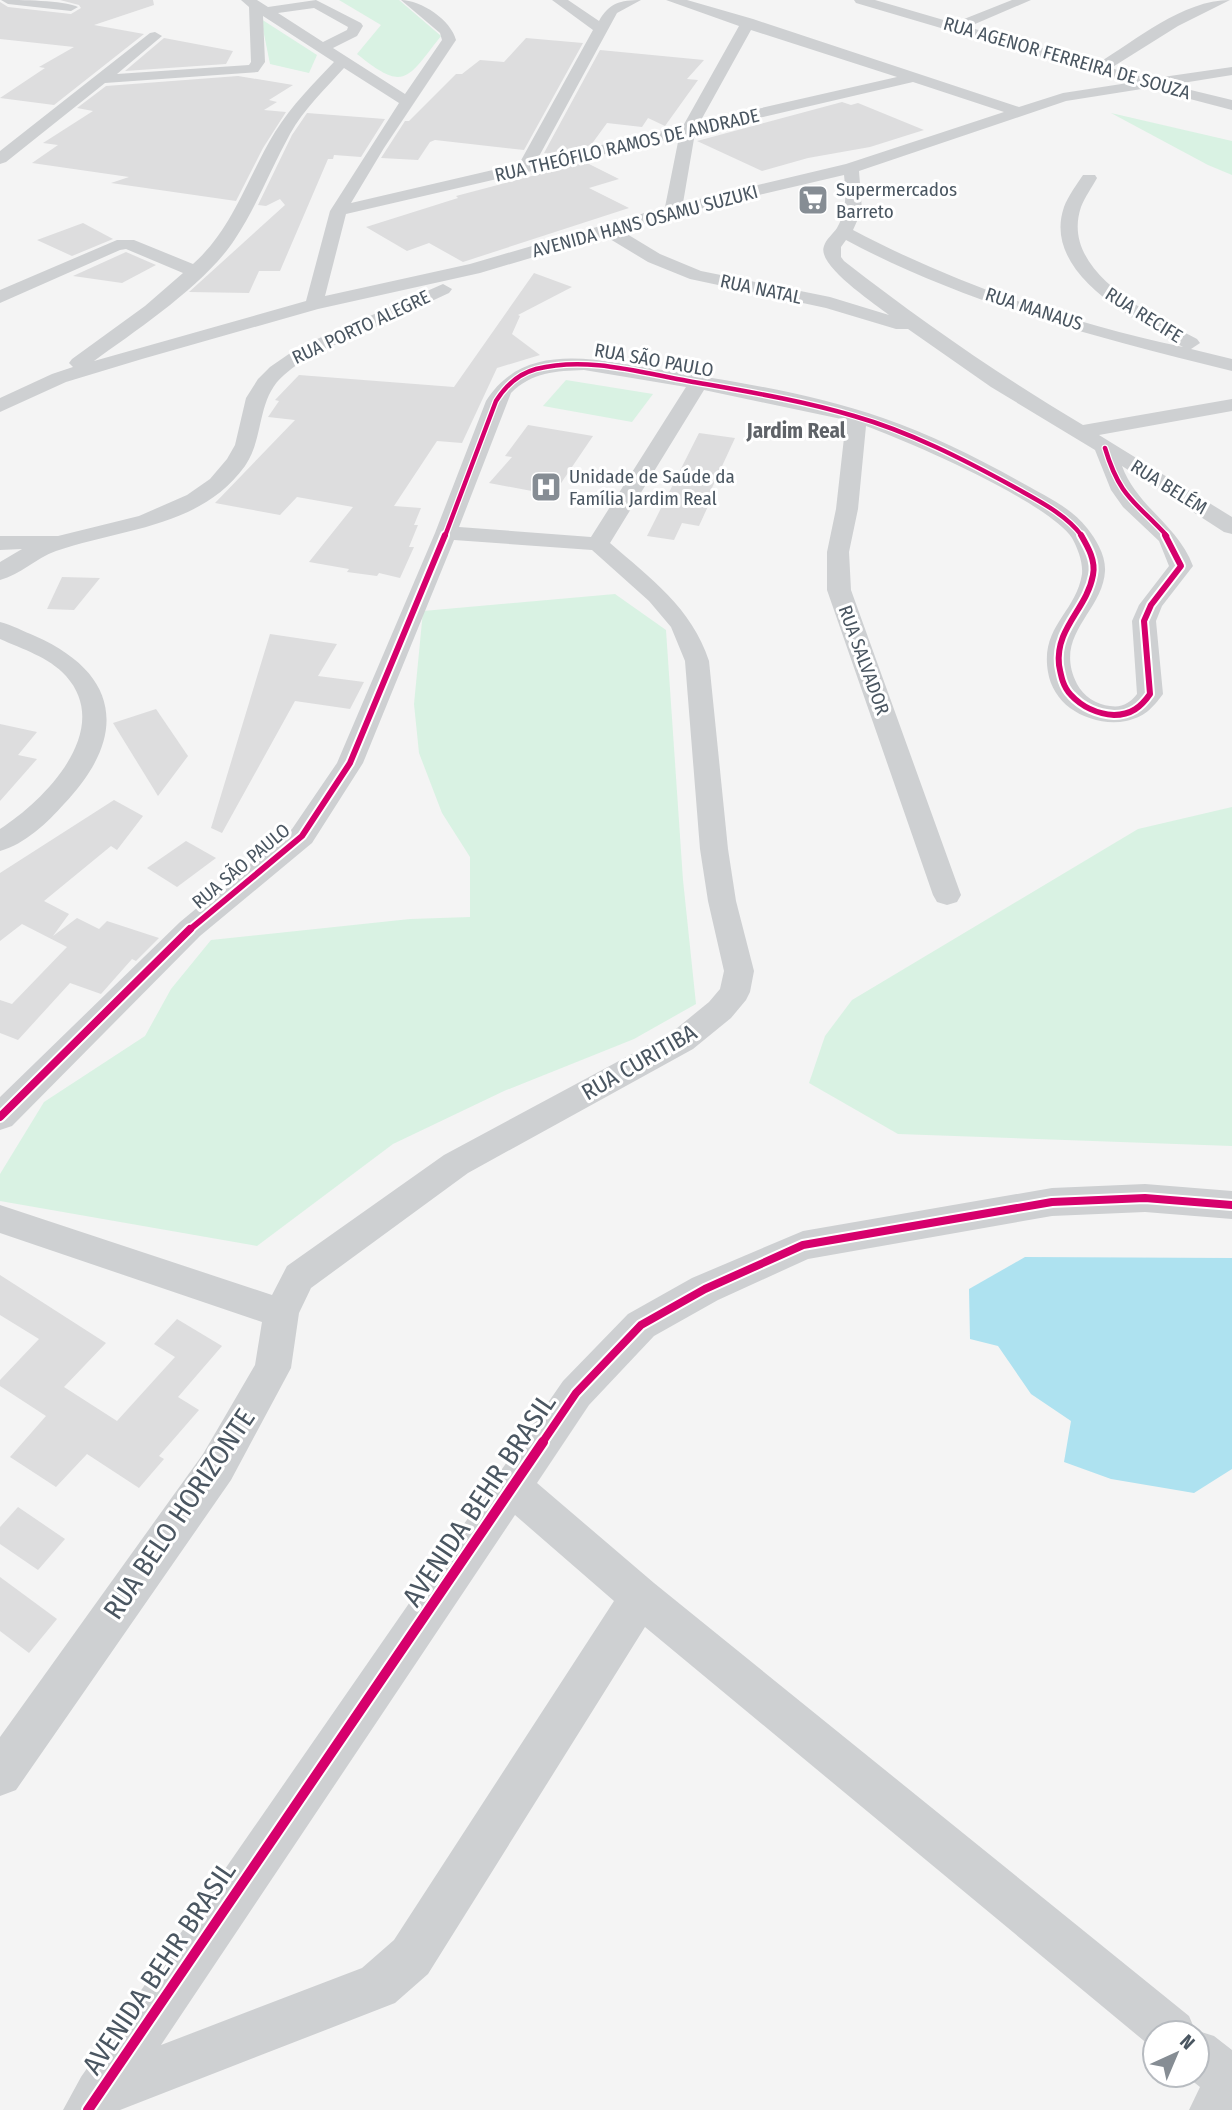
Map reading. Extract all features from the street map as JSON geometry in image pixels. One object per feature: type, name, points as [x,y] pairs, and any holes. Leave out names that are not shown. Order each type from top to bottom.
[{"type":"street","points":[[8,0],[71,7]]},
{"type":"street","points":[[314,304],[338,211],[450,36],[408,0]]},
{"type":"street","points":[[559,0],[601,29]]},
{"type":"street","points":[[673,0],[748,22],[1020,112]]},
{"type":"street","name":"RUA AGENOR FERREIRA DE SOUZA","points":[[861,0],[1149,84],[1232,105]]},
{"type":"street","points":[[956,27],[1024,0]]},
{"type":"street","points":[[1100,69],[1173,23],[1223,0]]},
{"type":"street","points":[[524,169],[612,10],[622,1]]},
{"type":"street","points":[[256,5],[316,4],[356,26],[352,33],[323,48]]},
{"type":"street","points":[[256,5],[407,102]]},
{"type":"street","points":[[102,79],[253,69],[258,61],[256,5]]},
{"type":"street","points":[[673,210],[688,131],[748,22]]},
{"type":"street","points":[[0,159],[155,36]]},
{"type":"street","points":[[0,406],[59,377],[152,310],[214,255],[228,237],[283,132],[304,102],[344,61]]},
{"type":"street","name":"AVENIDA HANS OSAMU SUZUKI","points":[[59,377],[314,304],[474,269],[673,210],[851,168],[1082,92],[1232,71]]},
{"type":"street","name":"RUA THEÓFILO RAMOS DE ANDRADE","points":[[338,211],[916,77]]},
{"type":"street","points":[[851,168],[856,202],[845,232],[832,246],[832,258],[922,331],[1105,448]]},
{"type":"street","name":"RUA RECIFE","points":[[1089,178],[1077,193],[1069,225],[1072,243],[1093,281],[1115,301],[1227,363]]},
{"type":"street","name":"RUA NATAL","points":[[607,229],[654,258],[696,275],[830,303],[922,331]]},
{"type":"street","name":"RUA MANAUS","points":[[845,232],[881,253],[932,275],[1051,316],[1153,346],[1227,363]]},
{"type":"street","points":[[0,297],[117,245],[128,244],[195,271]]},
{"type":"street","name":"RUA PORTO ALEGRE","points":[[0,573],[65,540],[143,522],[194,501],[236,462],[244,447],[257,397],[270,377],[285,363],[445,288],[474,269]]},
{"type":"street","name":"RUA SÃO PAULO","points":[[0,1117],[190,929],[302,836],[350,763],[446,533],[496,401],[501,390],[513,379],[527,371],[550,366],[584,364],[810,404],[857,416],[910,436],[989,474],[1035,500],[1078,531],[1093,557],[1095,577],[1061,635],[1058,647],[1062,680],[1077,704],[1097,713],[1121,715],[1138,710],[1150,694],[1144,621],[1151,605],[1181,566],[1175,546],[1121,488],[1112,473],[1105,448]]},
{"type":"street","points":[[446,533],[598,544],[698,383]]},
{"type":"street","points":[[1081,432],[1232,405]]},
{"type":"street","name":"RUA SALVADOR","points":[[857,416],[847,509],[838,552],[839,590],[947,895]]},
{"type":"street","name":"RUA BELÉM","points":[[1105,448],[1168,483],[1232,527]]},
{"type":"street","points":[[0,543],[65,540]]},
{"type":"street","name":"RUA CURITIBA","points":[[281,1314],[299,1278],[456,1164],[682,1041],[720,1010],[735,992],[739,971],[722,901],[714,849],[693,642],[675,615],[598,544]]},
{"type":"street","points":[[0,629],[46,649],[77,673],[93,698],[96,722],[89,749],[74,775],[46,807],[16,833],[0,842]]},
{"type":"street","name":"AVENIDA BEHR BRASIL","points":[[93,2102],[576,1393],[641,1325],[705,1289],[803,1245],[1052,1202],[1145,1198],[1232,1205]]},
{"type":"street","points":[[0,1219],[281,1314]]},
{"type":"street","name":"RUA BELO HORIZONTE","points":[[0,1774],[217,1467],[273,1368],[281,1314]]},
{"type":"street","points":[[513,1489],[640,1597],[1155,2019]]},
{"type":"street","points":[[93,2102],[378,1986],[411,1956],[640,1597]]},
{"type":"green space","points":[[339,0],[399,0],[441,36],[412,71],[396,77],[386,74],[357,54],[381,25]]},
{"type":"green space","points":[[261,19],[317,55],[309,73],[270,64]]},
{"type":"green space","points":[[1111,113],[1232,141],[1232,175],[1208,165]]},
{"type":"green space","points":[[566,380],[653,394],[632,422],[543,406]]},
{"type":"green space","points":[[615,594],[666,630],[683,880],[696,1004],[634,1039],[504,1091],[393,1144],[257,1246],[0,1201],[0,1174],[44,1102],[145,1036],[171,989],[211,940],[410,919],[470,917],[470,857],[442,813],[419,753],[414,704],[423,611]]},
{"type":"green space","points":[[1232,807],[1232,1146],[898,1134],[809,1083],[825,1036],[852,1000],[1138,829]]},
{"type":"water","points":[[1025,1257],[1232,1258],[1232,1469],[1194,1493],[1111,1479],[1064,1462],[1071,1421],[1031,1394],[998,1346],[970,1339],[969,1289]]},
{"type":"building","points":[[60,0],[153,0],[154,5],[94,25],[144,34],[54,105],[0,98],[45,68],[39,67],[74,47],[0,39],[0,2],[8,7],[71,14],[81,8]]},
{"type":"building","points":[[164,38],[233,51],[226,64],[125,71]]},
{"type":"building","points":[[526,38],[583,43],[524,150],[435,140],[430,142],[418,160],[381,158],[405,121],[409,121],[456,74],[462,74],[480,60],[504,62]]},
{"type":"building","points":[[600,50],[704,60],[687,79],[698,80],[665,126],[648,118],[642,127],[607,123],[591,145],[553,154],[544,153]]},
{"type":"building","points":[[238,76],[293,85],[269,100],[277,102],[264,110],[286,112],[263,148],[236,201],[111,183],[129,177],[32,163],[58,145],[43,143],[93,111],[77,108],[106,86]]},
{"type":"building","points":[[842,102],[851,105],[858,103],[924,130],[870,147],[808,158],[762,171],[697,141]]},
{"type":"building","points":[[307,113],[385,119],[361,157],[334,155],[333,159],[328,159],[280,271],[259,271],[249,293],[189,292],[285,205],[280,199],[266,206],[258,205],[292,135]]},
{"type":"building","points":[[585,162],[619,179],[589,188],[629,208],[463,262],[429,243],[407,251],[366,227],[458,198],[456,196]]},
{"type":"building","points":[[83,223],[113,239],[72,256],[37,240]]},
{"type":"building","points":[[126,252],[156,265],[122,283],[73,276]]},
{"type":"building","points":[[534,273],[572,287],[518,315],[520,316],[512,334],[540,355],[497,368],[462,443],[437,441],[394,506],[421,508],[414,525],[418,525],[409,547],[414,547],[400,578],[379,573],[377,576],[347,572],[349,569],[309,562],[353,507],[297,497],[280,515],[215,503],[295,420],[268,417],[279,401],[275,400],[299,375],[454,387]]},
{"type":"building","points":[[528,425],[593,436],[553,495],[489,483],[512,457],[505,456]]},
{"type":"building","points":[[699,433],[735,438],[711,490],[715,491],[699,526],[682,523],[674,540],[647,536]]},
{"type":"building","points":[[62,577],[100,578],[74,610],[47,609]]},
{"type":"building","points":[[270,634],[337,644],[318,676],[364,682],[350,709],[295,701],[222,833],[211,828]]},
{"type":"building","points":[[156,709],[188,756],[158,796],[113,723]]},
{"type":"building","points":[[0,724],[37,732],[18,755],[37,759],[0,801]]},
{"type":"building","points":[[114,800],[143,816],[117,850],[111,846],[44,901],[69,914],[53,936],[77,918],[99,929],[107,921],[159,938],[136,961],[132,959],[101,994],[70,983],[18,1040],[0,1033],[0,1000],[12,1004],[67,947],[22,924],[0,941],[0,873]]},
{"type":"building","points":[[186,841],[216,858],[177,887],[147,868]]},
{"type":"building","points":[[0,1275],[106,1343],[64,1387],[117,1421],[175,1357],[154,1344],[177,1319],[222,1346],[178,1397],[199,1410],[159,1456],[164,1459],[139,1488],[87,1454],[56,1487],[10,1457],[46,1416],[0,1386],[0,1380],[39,1339],[0,1315]]},
{"type":"building","points":[[18,1507],[65,1539],[38,1570],[0,1544],[0,1527]]},
{"type":"building","points":[[0,1577],[57,1619],[29,1653],[0,1631]]},
{"type":"cycle path","points":[[0,1117],[190,929],[302,836],[350,763],[446,533],[496,401],[503,389],[522,374],[546,367],[584,364],[805,403],[855,416],[911,436],[1001,480],[1069,522],[1088,548],[1094,572],[1086,594],[1061,638],[1060,670],[1068,692],[1078,702],[1103,714],[1117,715],[1142,705],[1150,694],[1144,621],[1151,605],[1181,566],[1167,537],[1122,490],[1105,448]]},
{"type":"cycle path","points":[[88,2110],[576,1393],[641,1325],[705,1289],[803,1245],[1052,1202],[1145,1198],[1232,1205]]},
{"type":"place","name":"Supermercados Barreto","points":[[813,200]]},
{"type":"place","name":"Unidade de Saúde da Família Jardim Real","points":[[546,487]]},
{"type":"district","name":"Jardim Real","points":[[796,431]]}]
